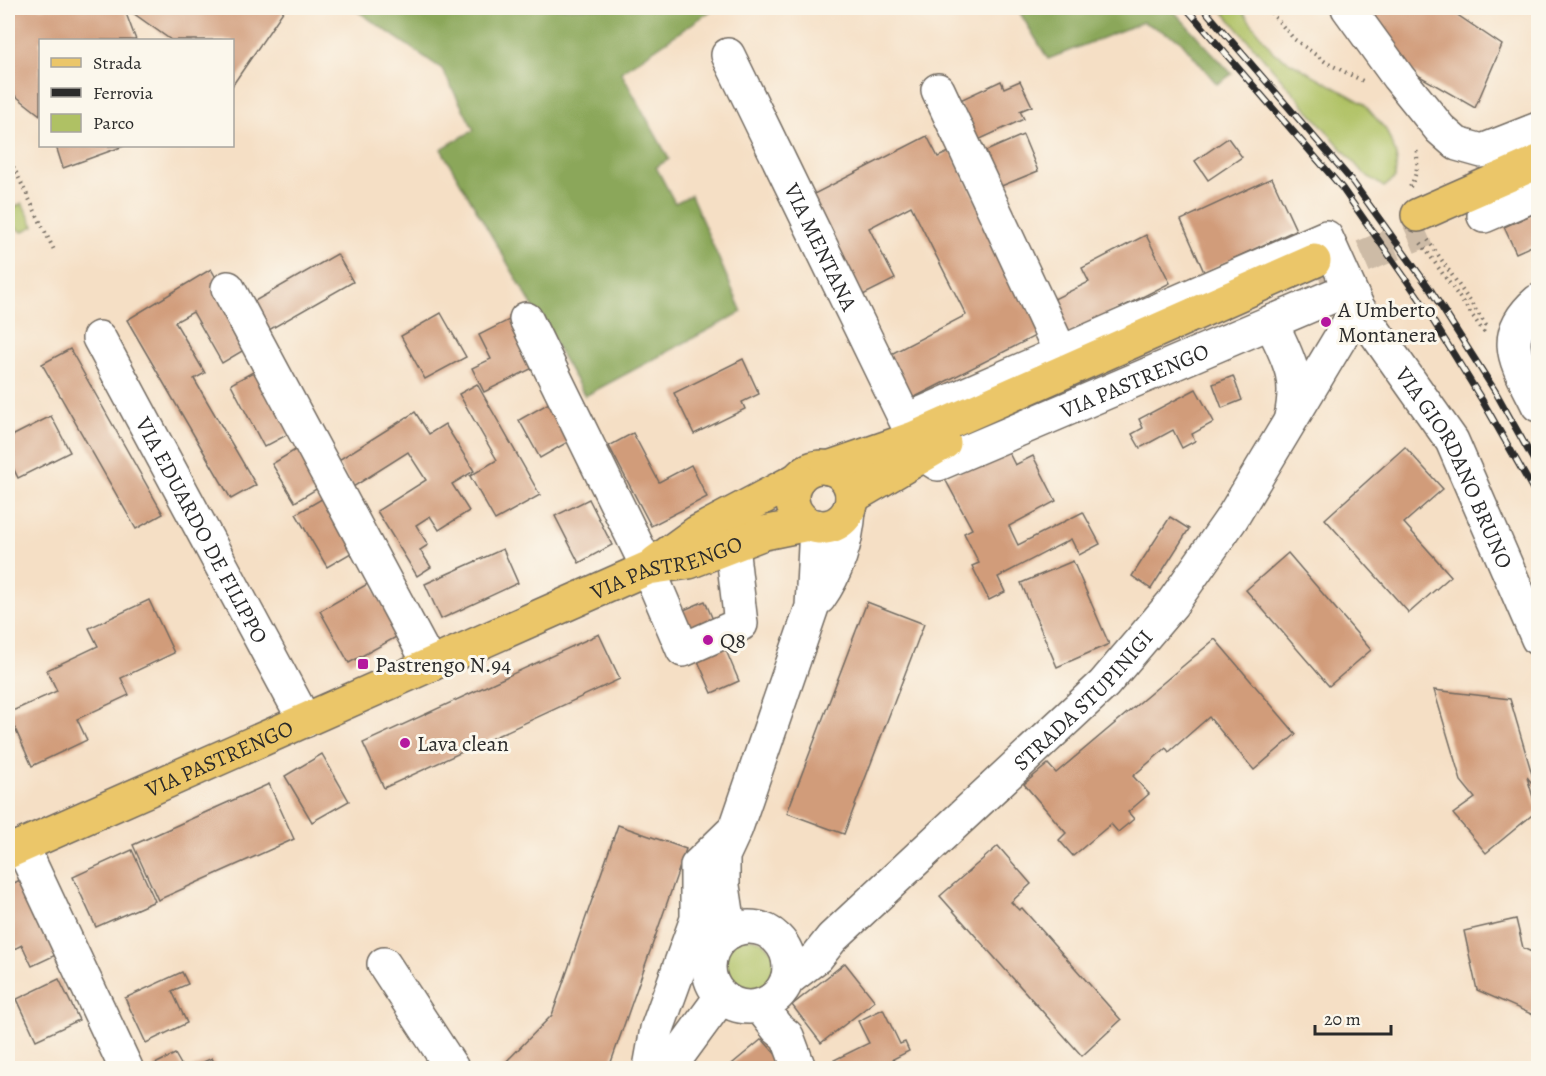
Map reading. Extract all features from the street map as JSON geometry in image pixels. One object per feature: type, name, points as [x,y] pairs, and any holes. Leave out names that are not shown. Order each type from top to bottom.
[{"type":"main road","points":[[1419,219],[1539,162]]},
{"type":"main road","points":[[1419,219],[1539,179]]},
{"type":"main road","name":"VIA PASTRENGO","points":[[15,849],[648,568],[696,533],[813,474],[914,438],[941,444],[1319,258]]},
{"type":"main road","name":"VIA PASTRENGO","points":[[850,504],[914,438]]},
{"type":"main road","points":[[813,474],[842,476],[847,482],[850,504],[839,522],[832,526],[812,525],[800,517],[794,508],[792,498],[794,488],[813,474]]},
{"type":"main road","name":"VIA PASTRENGO","points":[[648,568],[689,562],[764,533],[812,525]]},
{"type":"street","points":[[1348,8],[1398,77],[1440,129],[1457,144],[1482,152],[1539,129]]},
{"type":"street","name":"VIA MENTANA","points":[[728,55],[914,438]]},
{"type":"street","points":[[938,90],[1061,352]]},
{"type":"street","points":[[1484,216],[1539,193]]},
{"type":"street","name":"VIA PASTRENGO","points":[[1319,258],[1061,352],[914,438],[938,464],[1271,322],[1354,298]]},
{"type":"street","name":"VIA GIORDANO BRUNO","points":[[1319,258],[1354,298],[1452,441],[1539,639]]},
{"type":"street","points":[[228,288],[430,665]]},
{"type":"street","name":"STRADA STUPINIGI","points":[[669,1068],[764,989],[817,957],[832,938],[1104,684],[1172,604],[1232,518],[1290,423],[1354,298]]},
{"type":"street","points":[[1539,301],[1520,321],[1514,334],[1513,345],[1520,368],[1539,405]]},
{"type":"street","points":[[526,319],[648,568],[683,650],[741,624],[732,546]]},
{"type":"street","name":"STRADA STUPINIGI","points":[[1271,322],[1293,375],[1296,395],[1290,423]]},
{"type":"street","name":"VIA EDUARDO DE FILIPPO","points":[[99,338],[305,721]]},
{"type":"street","points":[[743,929],[743,882],[736,828],[812,607],[830,583],[848,533],[850,504]]},
{"type":"street","points":[[812,525],[812,607]]},
{"type":"street","points":[[650,1068],[657,1029],[697,919],[697,866],[736,828]]},
{"type":"street","points":[[15,849],[126,1068]]},
{"type":"street","points":[[764,989],[714,987],[709,975],[709,962],[712,950],[719,939],[743,929],[774,935],[764,989],[777,1028],[787,1036],[799,1068]]},
{"type":"street","points":[[384,964],[452,1068]]},
{"type":"street","name":"STRADA STUPINIGI","points":[[685,1068],[764,989]]},
{"type":"path","points":[[1267,8],[1294,39],[1327,63],[1367,83]]},
{"type":"path","points":[[1416,147],[1419,219],[1489,329]]},
{"type":"path","points":[[8,156],[54,250]]},
{"type":"green space","points":[[353,8],[715,8],[621,72],[669,159],[656,167],[675,203],[691,195],[742,312],[585,396],[441,149],[474,130],[442,69]]},
{"type":"green space","points":[[1017,8],[1171,8],[1232,74],[1217,84],[1179,39],[1143,22],[1048,59]]},
{"type":"green space","points":[[1220,8],[1240,8],[1274,53],[1363,103],[1386,130],[1397,156],[1395,178],[1384,187],[1363,173]]},
{"type":"green space","points":[[22,203],[34,226],[22,232],[8,222],[8,207],[11,209]]},
{"type":"green space","points":[[742,938],[754,938],[769,946],[777,961],[777,973],[769,988],[754,996],[742,996],[727,988],[719,973],[719,961],[727,946]]},
{"type":"building","points":[[8,8],[124,8],[136,39],[39,39],[39,114],[8,90]]},
{"type":"building","points":[[126,8],[281,8],[284,10],[234,83],[234,39],[170,39]]},
{"type":"building","points":[[1362,8],[1447,8],[1502,45],[1475,108],[1409,70]]},
{"type":"building","points":[[1001,81],[1004,88],[1020,81],[1032,106],[1020,111],[1024,119],[976,141],[958,101]]},
{"type":"building","points":[[1023,135],[1038,171],[999,187],[984,152]]},
{"type":"building","points":[[927,136],[938,157],[951,151],[1043,332],[911,399],[889,355],[966,315],[911,206],[869,228],[895,279],[861,296],[810,196]]},
{"type":"building","points":[[1228,138],[1242,157],[1208,180],[1195,161]]},
{"type":"building","points":[[56,147],[121,147],[63,168]]},
{"type":"building","points":[[1272,178],[1296,230],[1204,272],[1181,220]]},
{"type":"building","points":[[1538,212],[1538,249],[1536,244],[1516,253],[1504,227]]},
{"type":"building","points":[[1146,235],[1170,283],[1067,335],[1050,301],[1089,282],[1082,268]]},
{"type":"building","points":[[337,254],[353,282],[269,330],[253,302]]},
{"type":"building","points":[[211,269],[254,344],[222,363],[193,312],[175,322],[205,373],[194,379],[256,485],[231,499],[127,320]]},
{"type":"building","points":[[441,313],[466,357],[425,379],[401,336]]},
{"type":"building","points":[[519,315],[543,363],[484,392],[472,368],[491,359],[479,335]]},
{"type":"building","points":[[70,349],[163,514],[136,529],[42,364]]},
{"type":"building","points":[[743,359],[759,394],[742,402],[745,409],[694,434],[674,393]]},
{"type":"building","points":[[264,366],[298,429],[264,447],[231,384]]},
{"type":"building","points":[[1233,376],[1242,400],[1222,408],[1213,384]]},
{"type":"building","points":[[477,384],[540,495],[495,520],[470,476],[497,460],[459,394]]},
{"type":"building","points":[[1196,389],[1214,422],[1192,434],[1195,441],[1182,448],[1173,430],[1140,448],[1132,434],[1143,428],[1139,419]]},
{"type":"building","points":[[558,398],[580,435],[540,458],[519,420]]},
{"type":"building","points":[[415,412],[429,434],[445,424],[474,471],[452,484],[469,511],[439,530],[430,516],[416,525],[428,545],[420,550],[431,567],[417,576],[377,511],[426,480],[408,452],[353,487],[337,461]]},
{"type":"building","points":[[51,416],[70,452],[18,478],[8,457],[8,438]]},
{"type":"building","points":[[633,433],[659,482],[691,465],[707,497],[651,526],[609,446]]},
{"type":"building","points":[[305,444],[328,482],[295,502],[272,464]]},
{"type":"building","points":[[1006,447],[1015,465],[1033,456],[1056,501],[1009,526],[1018,545],[1083,512],[1100,544],[1079,555],[1071,539],[998,577],[1005,592],[989,600],[972,566],[979,563],[964,533],[972,529],[945,479]]},
{"type":"building","points":[[1405,447],[1443,489],[1404,523],[1451,576],[1409,613],[1325,519]]},
{"type":"building","points":[[332,493],[363,546],[327,567],[296,514]]},
{"type":"building","points":[[589,499],[612,545],[579,563],[555,516]]},
{"type":"building","points":[[1170,517],[1189,529],[1151,589],[1132,576]]},
{"type":"building","points":[[503,549],[518,583],[441,619],[425,584]]},
{"type":"building","points":[[1288,553],[1371,650],[1329,686],[1246,590]]},
{"type":"building","points":[[1073,561],[1109,644],[1057,667],[1021,583]]},
{"type":"building","points":[[371,582],[400,635],[349,663],[320,611]]},
{"type":"building","points":[[149,600],[174,653],[121,678],[129,695],[77,719],[87,740],[32,766],[8,713],[57,691],[47,670],[98,646],[89,628]]},
{"type":"building","points":[[705,601],[739,681],[712,693],[677,613]]},
{"type":"building","points":[[867,602],[924,624],[844,834],[787,813]]},
{"type":"building","points":[[599,634],[620,679],[384,788],[363,743]]},
{"type":"building","points":[[1215,639],[1296,734],[1254,770],[1209,717],[1169,752],[1166,748],[1133,776],[1149,794],[1128,812],[1134,819],[1118,832],[1111,824],[1073,856],[1059,840],[1066,833],[1024,784],[1048,764],[1056,773]]},
{"type":"building","points":[[1434,690],[1510,699],[1536,788],[1527,777],[1537,811],[1486,853],[1453,814],[1475,798],[1461,781]]},
{"type":"building","points":[[322,754],[349,801],[312,822],[285,776]]},
{"type":"building","points":[[269,784],[294,839],[158,900],[133,845]]},
{"type":"building","points":[[618,825],[686,849],[609,1068],[500,1068],[552,1015]]},
{"type":"building","points":[[998,846],[1031,884],[1011,902],[1019,910],[1022,908],[1121,1020],[1082,1056],[940,896]]},
{"type":"building","points":[[132,850],[155,901],[96,927],[73,877]]},
{"type":"building","points":[[24,878],[60,953],[32,966],[22,945],[8,952],[8,886]]},
{"type":"building","points":[[1516,919],[1523,948],[1538,955],[1538,1017],[1477,990],[1464,931]]},
{"type":"building","points":[[845,963],[875,1001],[821,1043],[792,1005]]},
{"type":"building","points":[[182,972],[188,984],[172,991],[187,1023],[146,1043],[125,998]]},
{"type":"building","points":[[59,979],[79,1020],[36,1040],[17,999]]},
{"type":"building","points":[[883,1009],[900,1044],[905,1042],[909,1051],[893,1059],[898,1068],[826,1068],[824,1065],[869,1043],[858,1021]]},
{"type":"building","points":[[762,1039],[788,1068],[727,1068]]},
{"type":"building","points":[[175,1054],[183,1068],[154,1068],[153,1065]]},
{"type":"building","points":[[212,1058],[217,1068],[191,1068]]},
{"type":"tunnel","points":[[1318,276],[1426,230]]},
{"type":"railway","points":[[1186,8],[1342,188],[1419,298],[1482,400],[1538,498]]},
{"type":"railway","points":[[1203,8],[1352,181],[1430,289],[1495,391],[1538,468]]},
{"type":"place","name":"A Umberto Montanera","points":[[1326,322]]},
{"type":"place","name":"Q8","points":[[708,640]]},
{"type":"place","name":"Pastrengo N.94","points":[[363,664]]},
{"type":"place","name":"Lava clean","points":[[405,743]]}]
